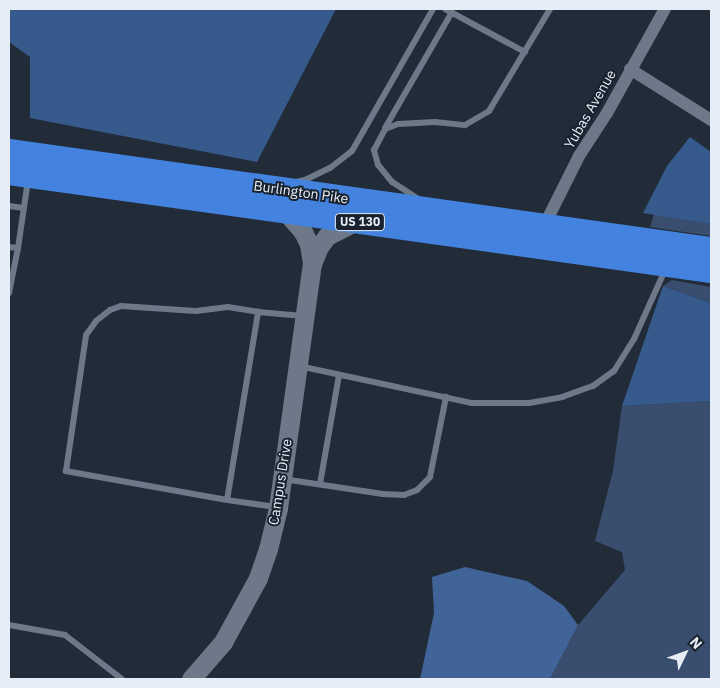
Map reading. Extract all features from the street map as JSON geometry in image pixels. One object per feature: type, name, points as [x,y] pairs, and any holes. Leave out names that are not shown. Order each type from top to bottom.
[{"type":"highway","name":"Burlington Pike","points":[[9,151],[711,249]]},
{"type":"highway","name":"Burlington Pike","points":[[19,175],[711,271]]},
{"type":"street","name":"Yubas Avenue","points":[[544,226],[579,156],[603,119],[665,9]]},
{"type":"street","points":[[630,69],[711,120]]},
{"type":"street","name":"Campus Drive","points":[[285,211],[303,232],[309,244],[312,264]]},
{"type":"street","name":"Campus Drive","points":[[191,679],[223,642],[249,598],[268,549],[278,508],[312,264],[319,247],[327,236],[356,221]]},
{"type":"lane","points":[[263,187],[305,180],[330,168],[352,151],[433,9]]},
{"type":"lane","points":[[385,129],[398,124],[435,122],[465,125],[489,111],[550,9]]},
{"type":"lane","points":[[454,214],[418,199],[392,182],[378,165],[374,150],[377,143],[449,10],[525,52]]},
{"type":"lane","points":[[9,293],[24,208],[19,175]]},
{"type":"lane","points":[[9,206],[24,208]]},
{"type":"lane","points":[[9,247],[18,248]]},
{"type":"lane","points":[[298,366],[471,403],[528,404],[562,398],[593,386],[614,371],[634,339],[667,265]]},
{"type":"lane","points":[[278,508],[66,471],[86,335],[96,321],[110,310],[121,306],[196,311],[228,307],[304,316]]},
{"type":"lane","points":[[227,500],[258,312]]},
{"type":"lane","points":[[320,484],[339,375]]},
{"type":"lane","points":[[282,478],[384,494],[404,495],[417,490],[430,477],[446,398]]},
{"type":"lane","points":[[9,625],[65,635],[122,679]]},
{"type":"shaded area","points":[[9,9],[336,9],[257,162],[30,118],[30,57],[9,42]]},
{"type":"shaded area","points":[[690,137],[711,152],[711,224],[643,213],[667,166]]},
{"type":"shaded area","points":[[654,214],[711,224],[711,236],[650,227]]},
{"type":"shaded area","points":[[672,280],[711,287],[711,303],[663,286]]},
{"type":"shaded area","points":[[663,286],[711,303],[711,401],[622,406]]},
{"type":"shaded area","points":[[711,401],[711,679],[550,679],[578,625],[625,570],[622,552],[595,541],[613,471],[622,406]]},
{"type":"shaded area","points":[[465,567],[527,581],[564,606],[578,625],[550,679],[420,679],[434,613],[432,577]]}]
